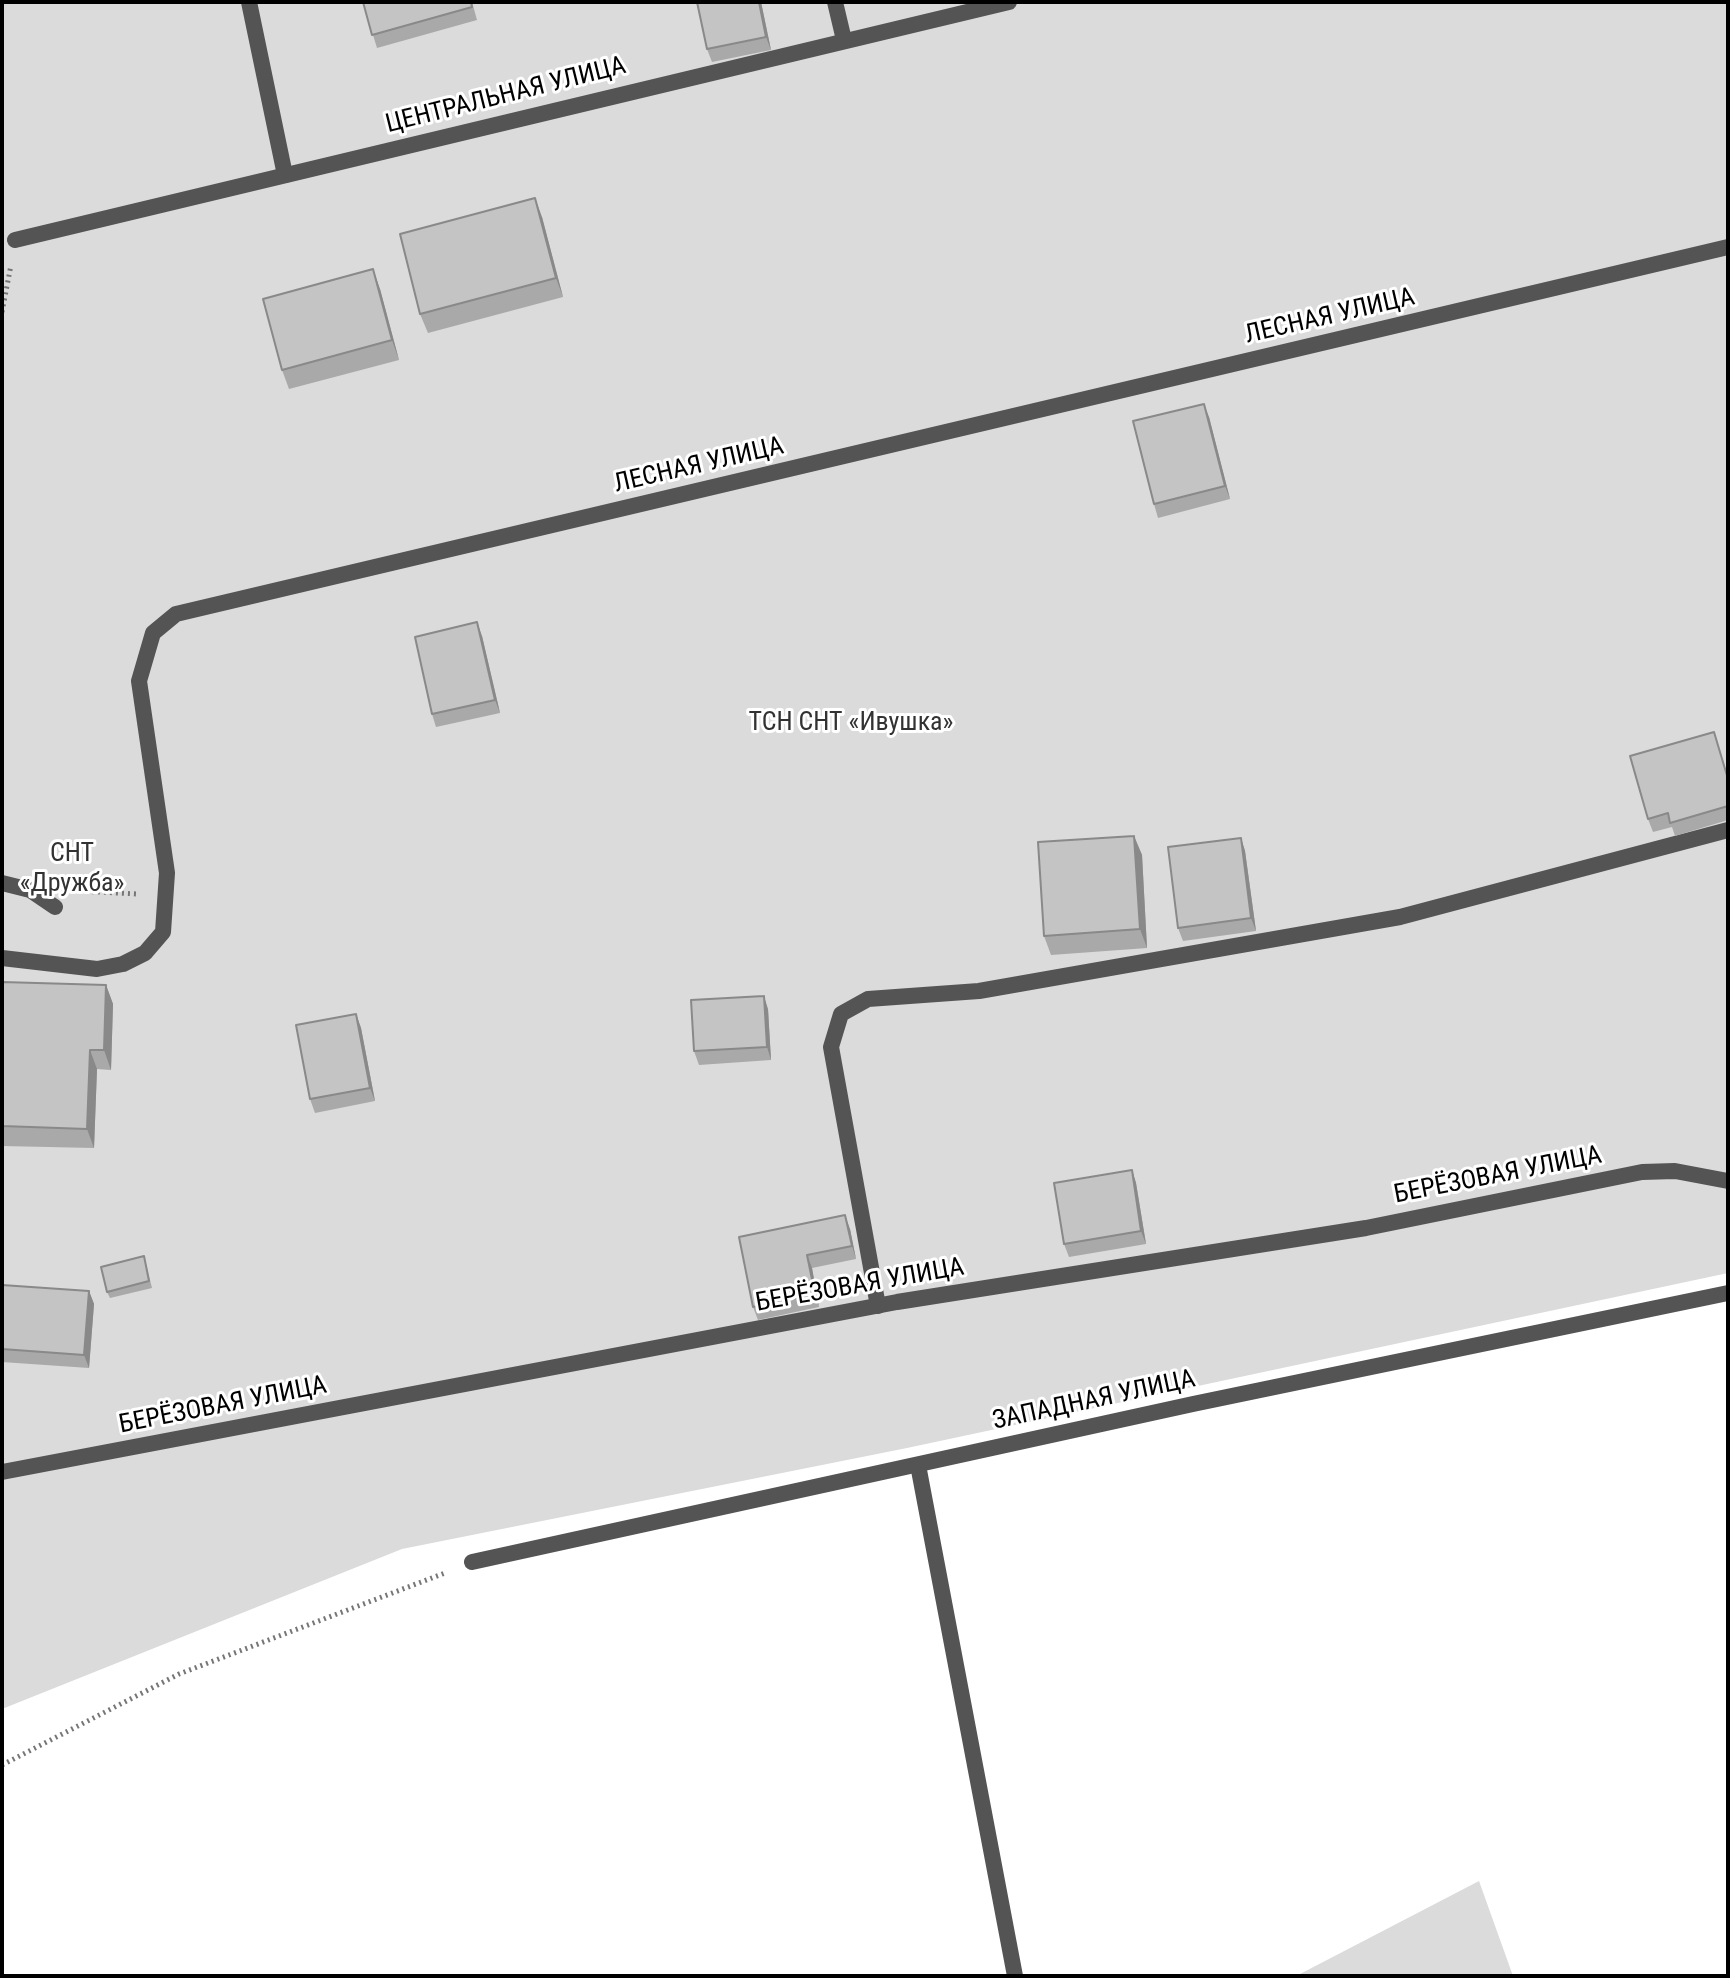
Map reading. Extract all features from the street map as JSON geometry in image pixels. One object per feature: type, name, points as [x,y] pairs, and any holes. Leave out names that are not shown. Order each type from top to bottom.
[{"type":"street","points":[[249,2],[285,175]]},
{"type":"street","points":[[835,2],[844,40]]},
{"type":"street","name":"ЦЕНТРАЛЬНАЯ УЛИЦА","points":[[15,240],[1009,2]]},
{"type":"street","name":"ЛЕСНАЯ УЛИЦА","points":[[2,958],[97,969],[123,964],[145,953],[163,932],[167,873],[139,681],[153,633],[176,614],[1728,247]]},
{"type":"street","points":[[878,1306],[831,1047],[841,1014],[855,1006],[868,999],[979,991],[1400,917],[1728,830]]},
{"type":"street","points":[[2,883],[39,897],[55,907]]},
{"type":"street","name":"БЕРЁЗОВАЯ УЛИЦА","points":[[2,1472],[878,1306],[1366,1228],[1642,1172],[1675,1171],[1728,1181]]},
{"type":"street","name":"ЗАПАДНАЯ УЛИЦА","points":[[472,1562],[1728,1293]]},
{"type":"street","points":[[918,1465],[1015,1976]]},
{"type":"path","points":[[2,312],[15,240]]},
{"type":"path","points":[[39,897],[106,890],[167,899]]},
{"type":"path","points":[[2,1765],[179,1674],[472,1562]]},
{"type":"green space","name":"ТСН СНТ «Ивушка»","points":[[2,2],[1728,2],[1728,1273],[907,1448],[402,1549],[2,1709]]},
{"type":"green space","points":[[1479,1881],[1513,1976],[1291,1976],[1300,1974]]},
{"type":"building","points":[[363,2],[471,2],[472,7],[372,35]]},
{"type":"building","points":[[697,2],[759,2],[766,37],[707,49]]},
{"type":"building","points":[[535,198],[556,278],[420,314],[400,234]]},
{"type":"building","points":[[373,269],[392,340],[282,370],[263,299]]},
{"type":"building","points":[[1204,404],[1225,486],[1154,504],[1133,421]]},
{"type":"building","points":[[477,622],[495,700],[432,714],[415,637]]},
{"type":"building","points":[[1714,732],[1728,779],[1728,806],[1670,823],[1668,813],[1648,819],[1630,756]]},
{"type":"building","points":[[1134,836],[1140,929],[1044,936],[1038,842]]},
{"type":"building","points":[[1241,838],[1251,918],[1178,928],[1168,847]]},
{"type":"building","points":[[2,982],[106,985],[104,1050],[90,1050],[87,1129],[2,1126]]},
{"type":"building","points":[[764,996],[767,1047],[694,1051],[691,1000]]},
{"type":"building","points":[[356,1014],[370,1088],[310,1099],[296,1025]]},
{"type":"building","points":[[1132,1170],[1141,1231],[1064,1244],[1054,1183]]},
{"type":"building","points":[[845,1215],[852,1246],[807,1255],[815,1294],[753,1307],[739,1237]]},
{"type":"building","points":[[144,1256],[149,1281],[107,1292],[101,1267]]},
{"type":"building","points":[[2,1285],[89,1291],[84,1355],[2,1349]]},
{"type":"park label","name":"СНТ «Дружба»","points":[[72,869]]}]
